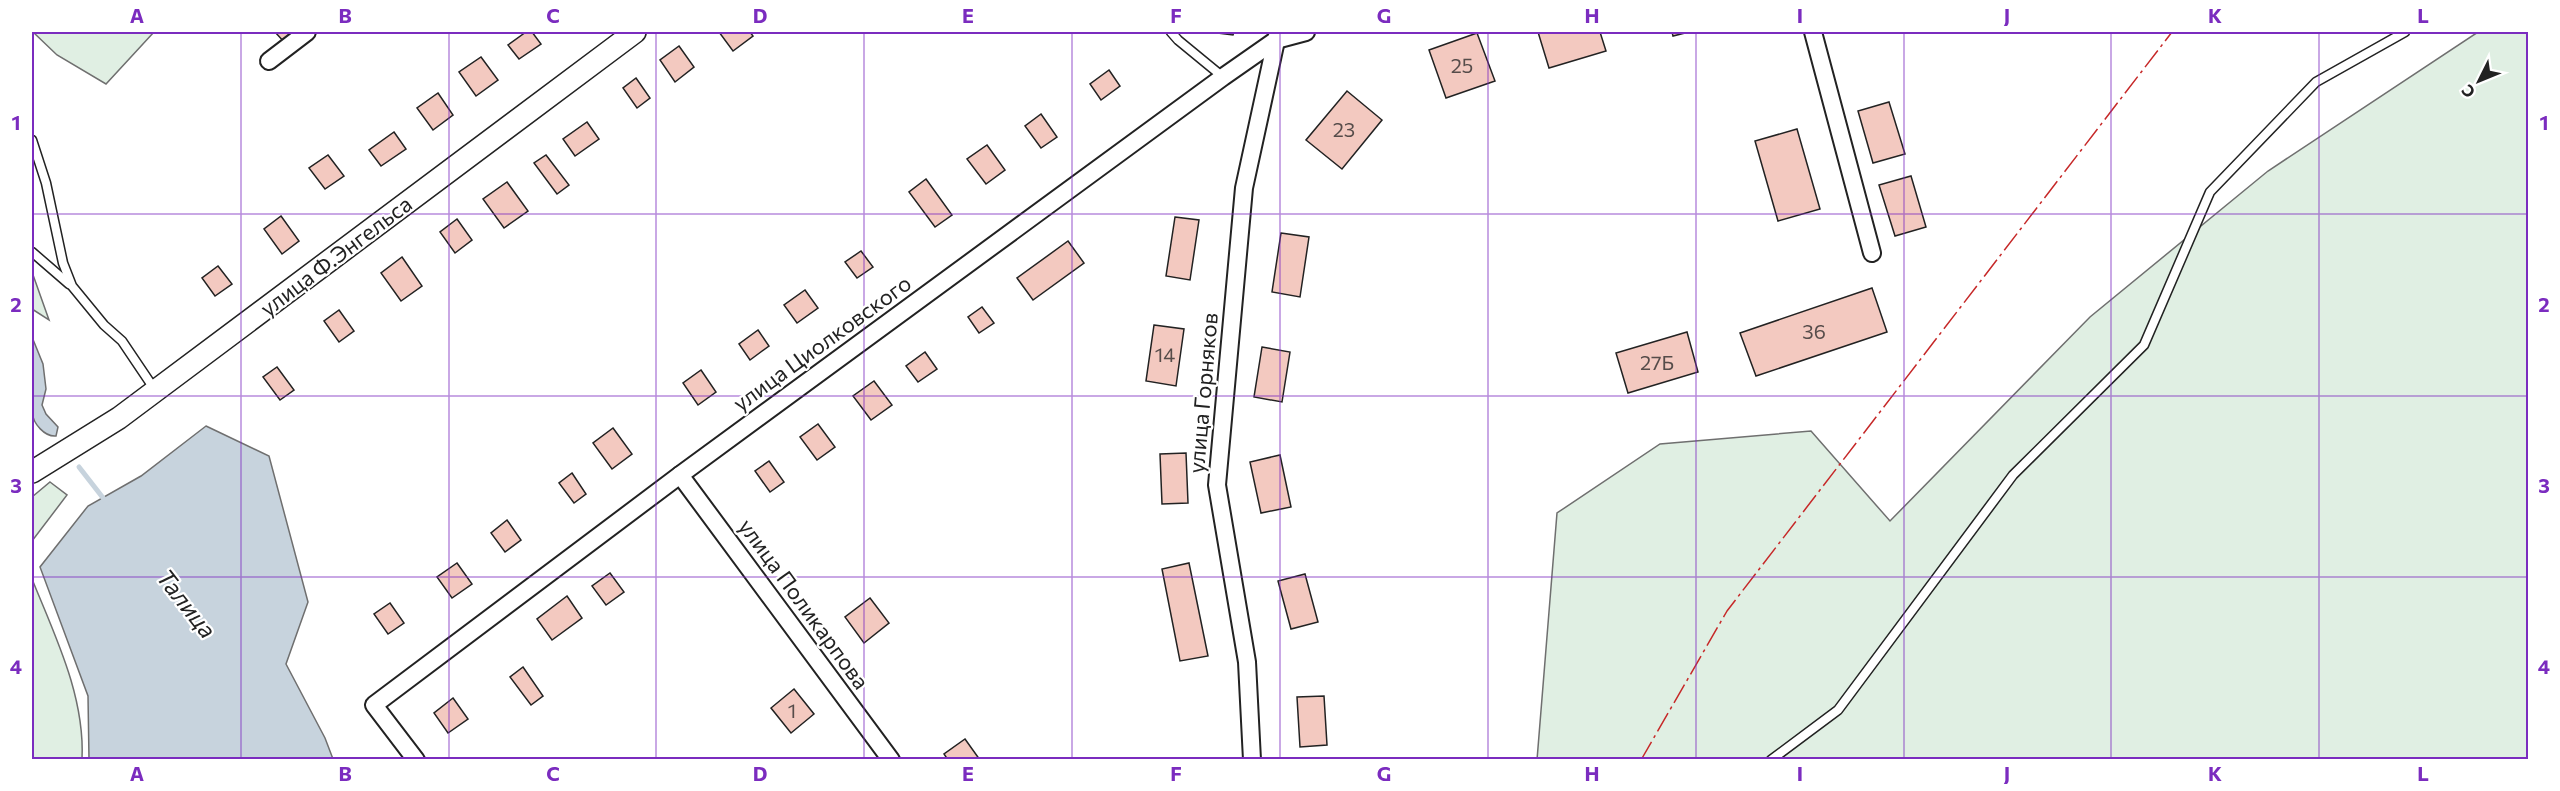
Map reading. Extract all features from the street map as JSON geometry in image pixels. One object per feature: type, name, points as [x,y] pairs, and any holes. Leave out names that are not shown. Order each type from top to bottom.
[{"type":"street","points":[[269,62],[307,32]]},
{"type":"street","name":"улица Ф.Энгельса","points":[[32,472],[82,442],[156,391],[635,32]]},
{"type":"street","name":"улица Циолковского","points":[[416,759],[374,705],[680,474],[1223,77],[1276,35],[1306,32]]},
{"type":"street","points":[[1813,32],[1872,253]]},
{"type":"street","name":"улица Горняков","points":[[1252,759],[1247,662],[1217,484],[1244,188],[1276,35]]},
{"type":"street","name":"улица Поликарпова","points":[[680,474],[891,759]]},
{"type":"lane","points":[[1171,32],[1223,77]]},
{"type":"lane","points":[[1771,759],[1838,710],[2013,475],[2144,345],[2210,192],[2316,82],[2405,32]]},
{"type":"lane","points":[[32,140],[46,183],[63,263],[72,286]]},
{"type":"lane","points":[[32,252],[72,286],[104,325],[122,341],[156,391]]},
{"type":"green space","points":[[33,32],[154,32],[106,84],[57,55]]},
{"type":"green space","points":[[2478,32],[2528,32],[2528,759],[1537,760],[1557,513],[1660,444],[1811,431],[1890,521],[2090,317],[2268,171]]},
{"type":"green space","points":[[32,272],[49,320],[32,309]]},
{"type":"green space","points":[[50,482],[67,495],[32,541],[32,497]]},
{"type":"green space","points":[[32,579],[59,644],[74,689],[82,736],[82,759],[32,759]]},
{"type":"water","points":[[32,337],[43,364],[46,389],[42,405],[46,414],[58,427],[56,436],[44,432],[33,417],[30,385]]},
{"type":"water","points":[[206,426],[269,456],[308,602],[286,664],[325,738],[333,759],[89,759],[88,696],[40,567],[88,506],[141,476]]},
{"type":"building","points":[[275,32],[299,32],[285,43]]},
{"type":"building","points":[[526,32],[532,32],[541,44],[519,59],[508,45]]},
{"type":"building","points":[[719,32],[750,32],[753,36],[733,51]]},
{"type":"building","points":[[1209,32],[1234,32],[1233,35]]},
{"type":"building","points":[[1538,32],[1600,32],[1606,51],[1549,68]]},
{"type":"building","points":[[1672,32],[1689,32],[1673,36]]},
{"type":"building","points":[[1477,33],[1495,81],[1446,98],[1429,50]]},
{"type":"building","points":[[679,46],[694,67],[675,82],[660,60]]},
{"type":"building","points":[[481,57],[498,80],[476,96],[459,72]]},
{"type":"building","points":[[1109,70],[1120,86],[1101,100],[1090,84]]},
{"type":"building","points":[[636,78],[650,98],[637,108],[623,88]]},
{"type":"building","points":[[1347,91],[1382,120],[1342,169],[1306,140]]},
{"type":"building","points":[[438,93],[453,115],[433,130],[417,108]]},
{"type":"building","points":[[1889,102],[1905,154],[1873,163],[1858,111]]},
{"type":"building","points":[[1041,114],[1057,137],[1041,148],[1025,126]]},
{"type":"building","points":[[587,122],[599,139],[575,156],[563,139]]},
{"type":"building","points":[[1797,129],[1820,209],[1778,221],[1755,141]]},
{"type":"building","points":[[394,132],[406,149],[381,166],[369,150]]},
{"type":"building","points":[[987,145],[1005,170],[986,184],[967,159]]},
{"type":"building","points":[[328,155],[344,176],[325,189],[309,168]]},
{"type":"building","points":[[546,155],[569,185],[557,194],[534,163]]},
{"type":"building","points":[[1911,176],[1926,227],[1895,236],[1879,185]]},
{"type":"building","points":[[926,179],[952,215],[935,227],[909,192]]},
{"type":"building","points":[[507,182],[528,211],[504,228],[483,199]]},
{"type":"building","points":[[281,216],[299,241],[282,254],[264,229]]},
{"type":"building","points":[[1175,217],[1199,220],[1190,280],[1166,276]]},
{"type":"building","points":[[457,219],[472,240],[455,253],[440,232]]},
{"type":"building","points":[[1281,233],[1309,237],[1300,297],[1272,292]]},
{"type":"building","points":[[1068,241],[1084,263],[1033,300],[1017,278]]},
{"type":"building","points":[[861,251],[873,267],[857,278],[845,262]]},
{"type":"building","points":[[402,257],[422,286],[401,301],[381,273]]},
{"type":"building","points":[[218,266],[232,284],[215,296],[202,278]]},
{"type":"building","points":[[1872,288],[1887,332],[1756,376],[1740,333]]},
{"type":"building","points":[[805,290],[818,308],[797,323],[784,305]]},
{"type":"building","points":[[982,307],[994,323],[979,333],[968,317]]},
{"type":"building","points":[[339,310],[354,331],[339,342],[324,321]]},
{"type":"building","points":[[1154,325],[1184,329],[1176,386],[1146,381]]},
{"type":"building","points":[[758,330],[769,346],[750,360],[739,344]]},
{"type":"building","points":[[1687,332],[1698,372],[1628,393],[1616,353]]},
{"type":"building","points":[[1262,347],[1290,352],[1282,402],[1254,397]]},
{"type":"building","points":[[925,352],[937,369],[918,382],[906,366]]},
{"type":"building","points":[[277,367],[294,390],[280,400],[263,377]]},
{"type":"building","points":[[701,370],[716,392],[698,405],[683,383]]},
{"type":"building","points":[[874,381],[892,405],[871,420],[853,396]]},
{"type":"building","points":[[818,424],[835,447],[817,460],[800,437]]},
{"type":"building","points":[[613,428],[632,454],[612,469],[593,443]]},
{"type":"building","points":[[1186,453],[1188,503],[1162,504],[1160,454]]},
{"type":"building","points":[[1280,455],[1291,507],[1261,513],[1250,462]]},
{"type":"building","points":[[769,461],[784,482],[770,492],[755,471]]},
{"type":"building","points":[[572,473],[586,494],[574,503],[559,483]]},
{"type":"building","points":[[507,520],[521,540],[505,552],[491,533]]},
{"type":"building","points":[[457,563],[472,584],[452,598],[437,577]]},
{"type":"building","points":[[1189,563],[1208,656],[1180,661],[1162,569]]},
{"type":"building","points":[[610,573],[624,592],[606,605],[592,586]]},
{"type":"building","points":[[1305,574],[1318,622],[1291,629],[1278,581]]},
{"type":"building","points":[[567,596],[582,618],[552,640],[537,619]]},
{"type":"building","points":[[870,598],[889,623],[864,643],[845,617]]},
{"type":"building","points":[[390,603],[404,623],[388,634],[374,614]]},
{"type":"building","points":[[523,667],[543,696],[531,705],[510,677]]},
{"type":"building","points":[[794,689],[814,714],[791,733],[771,708]]},
{"type":"building","points":[[1324,696],[1327,745],[1300,747],[1297,697]]},
{"type":"building","points":[[453,698],[468,719],[448,733],[434,713]]},
{"type":"building","points":[[965,739],[980,760],[948,760],[944,754]]},
{"type":"waterway","name":"Талица","points":[[79,467],[107,503]]},
{"type":"power","points":[[1641,760],[1727,611],[2172,32]]}]
